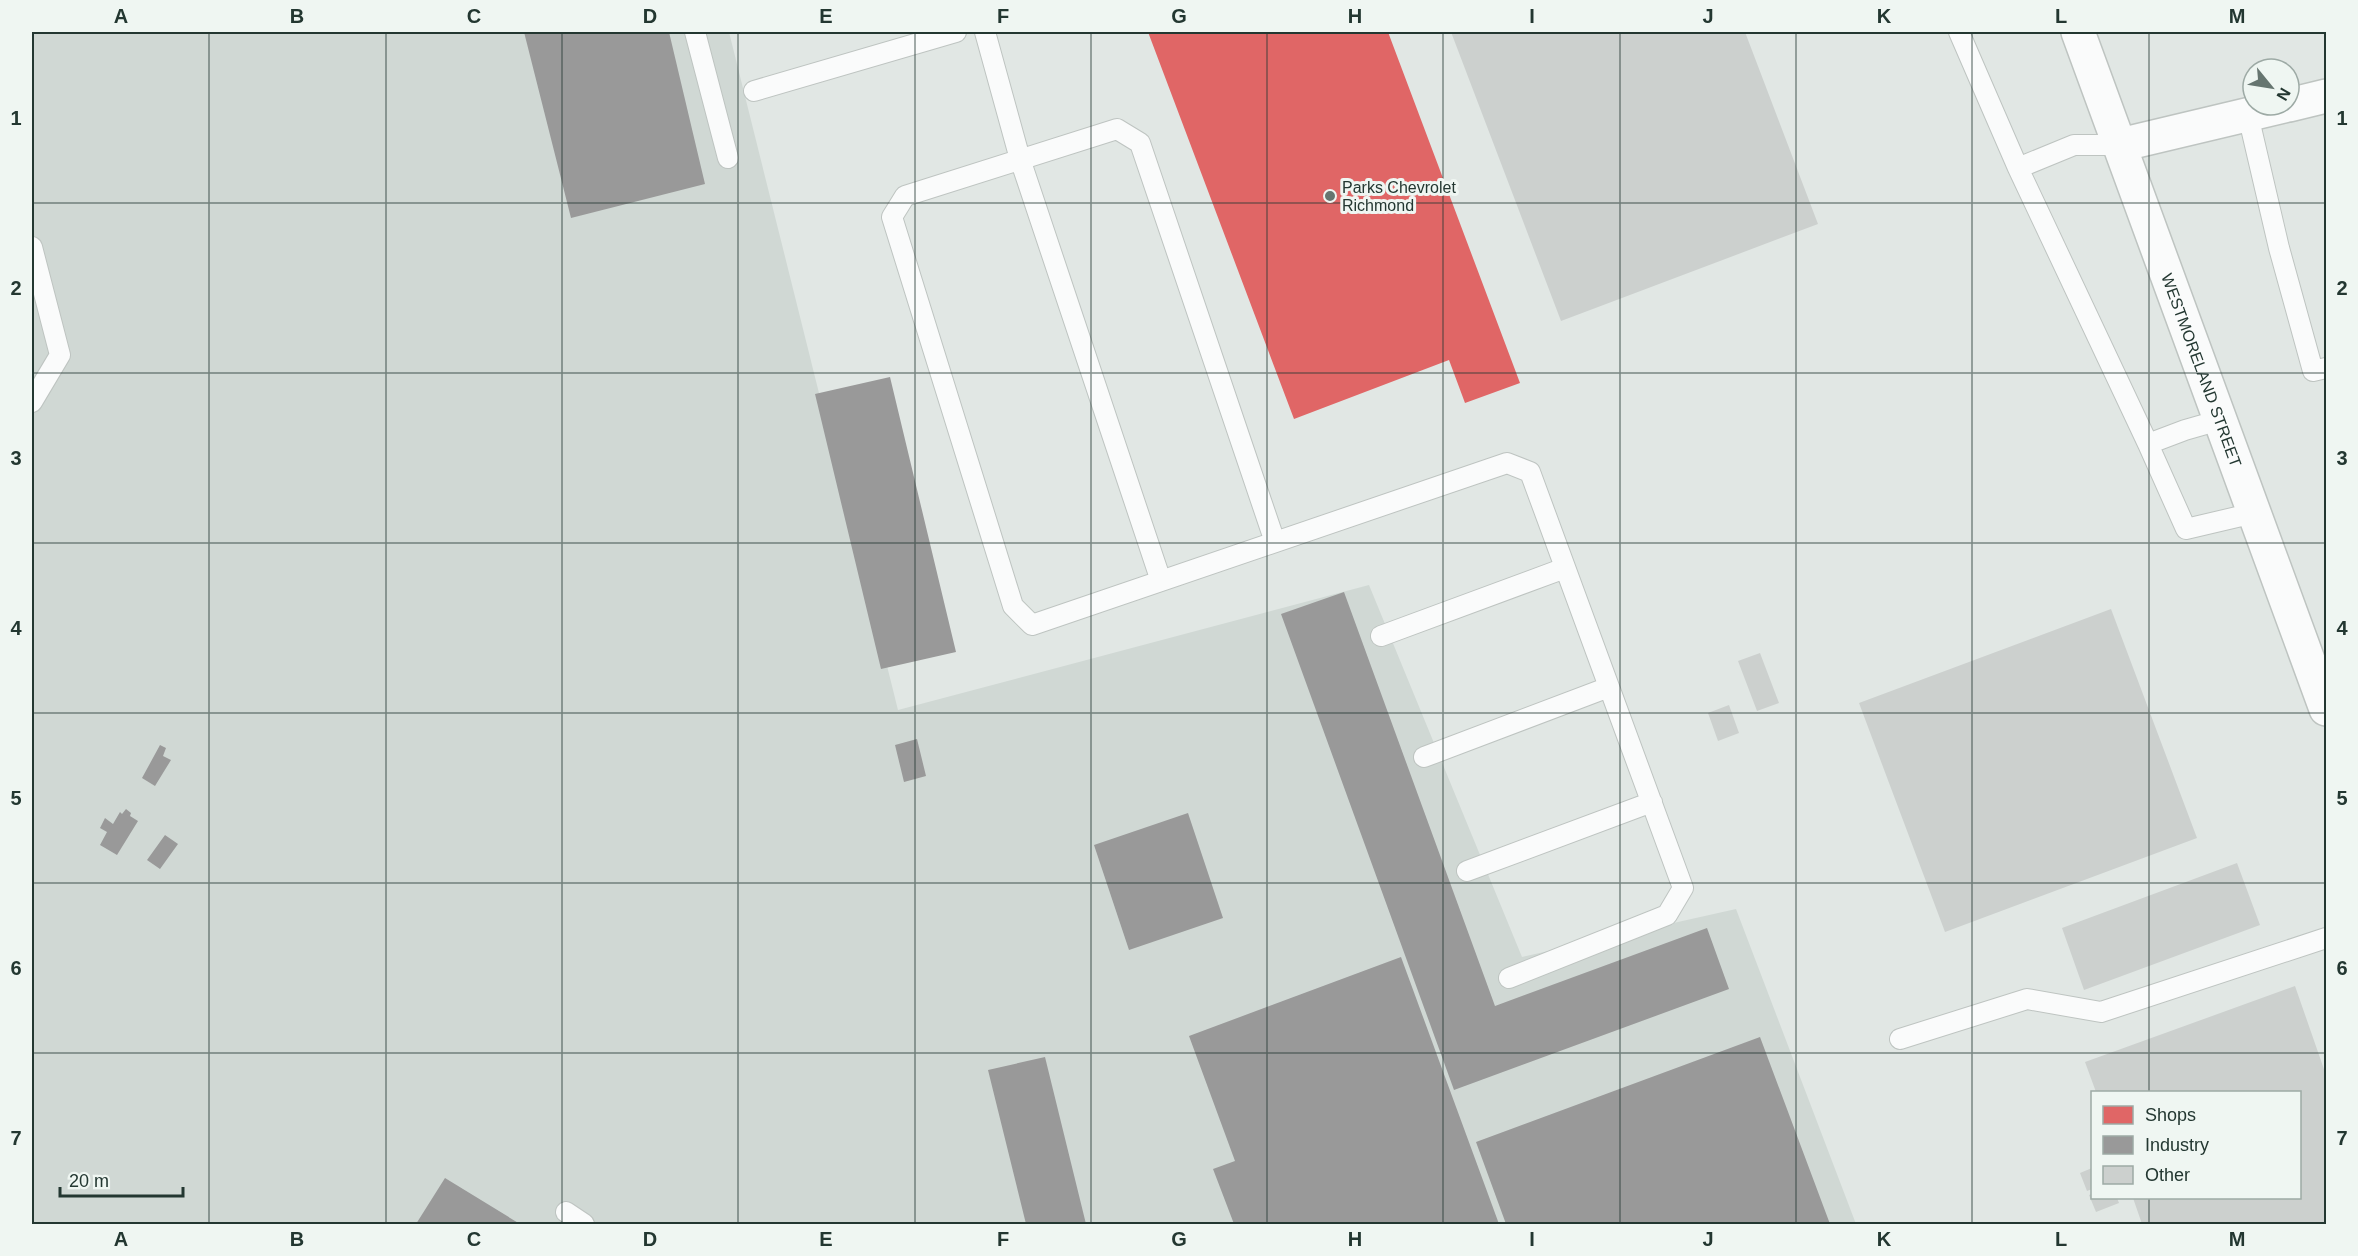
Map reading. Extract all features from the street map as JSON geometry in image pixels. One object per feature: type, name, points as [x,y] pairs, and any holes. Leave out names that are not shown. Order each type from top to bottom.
[{"type":"street","name":"WESTMORELAND STREET","points":[[2078,32],[2326,709]]},
{"type":"street","points":[[2301,102],[2326,96]]},
{"type":"street","points":[[2120,146],[2241,117]]},
{"type":"lane","points":[[695,32],[728,158]]},
{"type":"lane","points":[[754,91],[957,32]]},
{"type":"lane","points":[[985,32],[1020,159],[1161,581]]},
{"type":"lane","points":[[1959,32],[2018,168],[2186,529],[2254,513]]},
{"type":"lane","points":[[2248,117],[2279,248],[2313,371],[2326,368]]},
{"type":"lane","points":[[1275,542],[1140,143],[1117,129],[905,196],[892,217],[1013,606],[1032,625],[1507,463],[1530,472],[1683,888],[1667,915],[1509,978]]},
{"type":"lane","points":[[2018,168],[2074,146],[2120,146]]},
{"type":"lane","points":[[32,247],[60,355],[32,402]]},
{"type":"lane","points":[[2148,444],[2184,430],[2220,420]]},
{"type":"lane","points":[[1381,636],[1565,568]]},
{"type":"lane","points":[[1424,757],[1609,687]]},
{"type":"lane","points":[[1467,871],[1652,802]]},
{"type":"lane","points":[[1900,1039],[2027,999],[2101,1012],[2326,938]]},
{"type":"lane","points":[[566,1212],[584,1224]]},
{"type":"shaded area","points":[[32,32],[729,32],[898,710],[1369,585],[1522,957],[1736,909],[1856,1224],[32,1224]]},
{"type":"building: Shops","name":"Parks Chevrolet Richmond","points":[[1148,32],[1388,32],[1520,383],[1465,403],[1449,360],[1294,419]]},
{"type":"building: Industry","points":[[524,32],[669,32],[705,184],[571,218]]},
{"type":"building: Industry","points":[[890,377],[956,652],[881,669],[815,394]]},
{"type":"building: Industry","points":[[1344,592],[1495,1006],[1707,928],[1729,989],[1454,1090],[1281,614]]},
{"type":"building: Industry","points":[[917,739],[926,776],[904,782],[895,745]]},
{"type":"building: Industry","points":[[160,745],[166,748],[163,756],[171,760],[155,786],[142,778]]},
{"type":"building: Industry","points":[[126,809],[131,813],[130,816],[138,821],[117,855],[100,845],[107,832],[100,828],[105,818],[113,824],[120,812],[122,814]]},
{"type":"building: Industry","points":[[1188,813],[1223,918],[1129,950],[1094,845]]},
{"type":"building: Industry","points":[[165,835],[178,844],[160,869],[147,860]]},
{"type":"building: Industry","points":[[1401,957],[1499,1224],[1234,1224],[1213,1169],[1235,1161],[1189,1036]]},
{"type":"building: Industry","points":[[1760,1037],[1830,1224],[1506,1224],[1476,1142]]},
{"type":"building: Industry","points":[[1045,1057],[1086,1224],[1026,1224],[988,1070]]},
{"type":"building: Industry","points":[[445,1178],[520,1224],[416,1224]]},
{"type":"building: Other","points":[[1451,32],[1745,32],[1818,224],[1561,321]]},
{"type":"building: Other","points":[[2111,609],[2197,838],[1945,932],[1859,703]]},
{"type":"building: Other","points":[[1760,653],[1779,703],[1757,711],[1738,661]]},
{"type":"building: Other","points":[[1729,705],[1739,733],[1718,741],[1708,713]]},
{"type":"building: Other","points":[[2237,863],[2260,925],[2084,990],[2062,928]]},
{"type":"building: Other","points":[[2295,986],[2326,1075],[2326,1224],[2142,1224],[2133,1199],[2301,1199],[2301,1091],[2096,1091],[2085,1062]]},
{"type":"building: Other","points":[[2091,1168],[2091,1189],[2087,1191],[2080,1173]]},
{"type":"building: Other","points":[[2091,1194],[2091,1199],[2117,1199],[2119,1203],[2096,1212],[2089,1195]]},
{"type":"place","name":"Parks Chevrolet Richmond","points":[[1330,196]]}]
